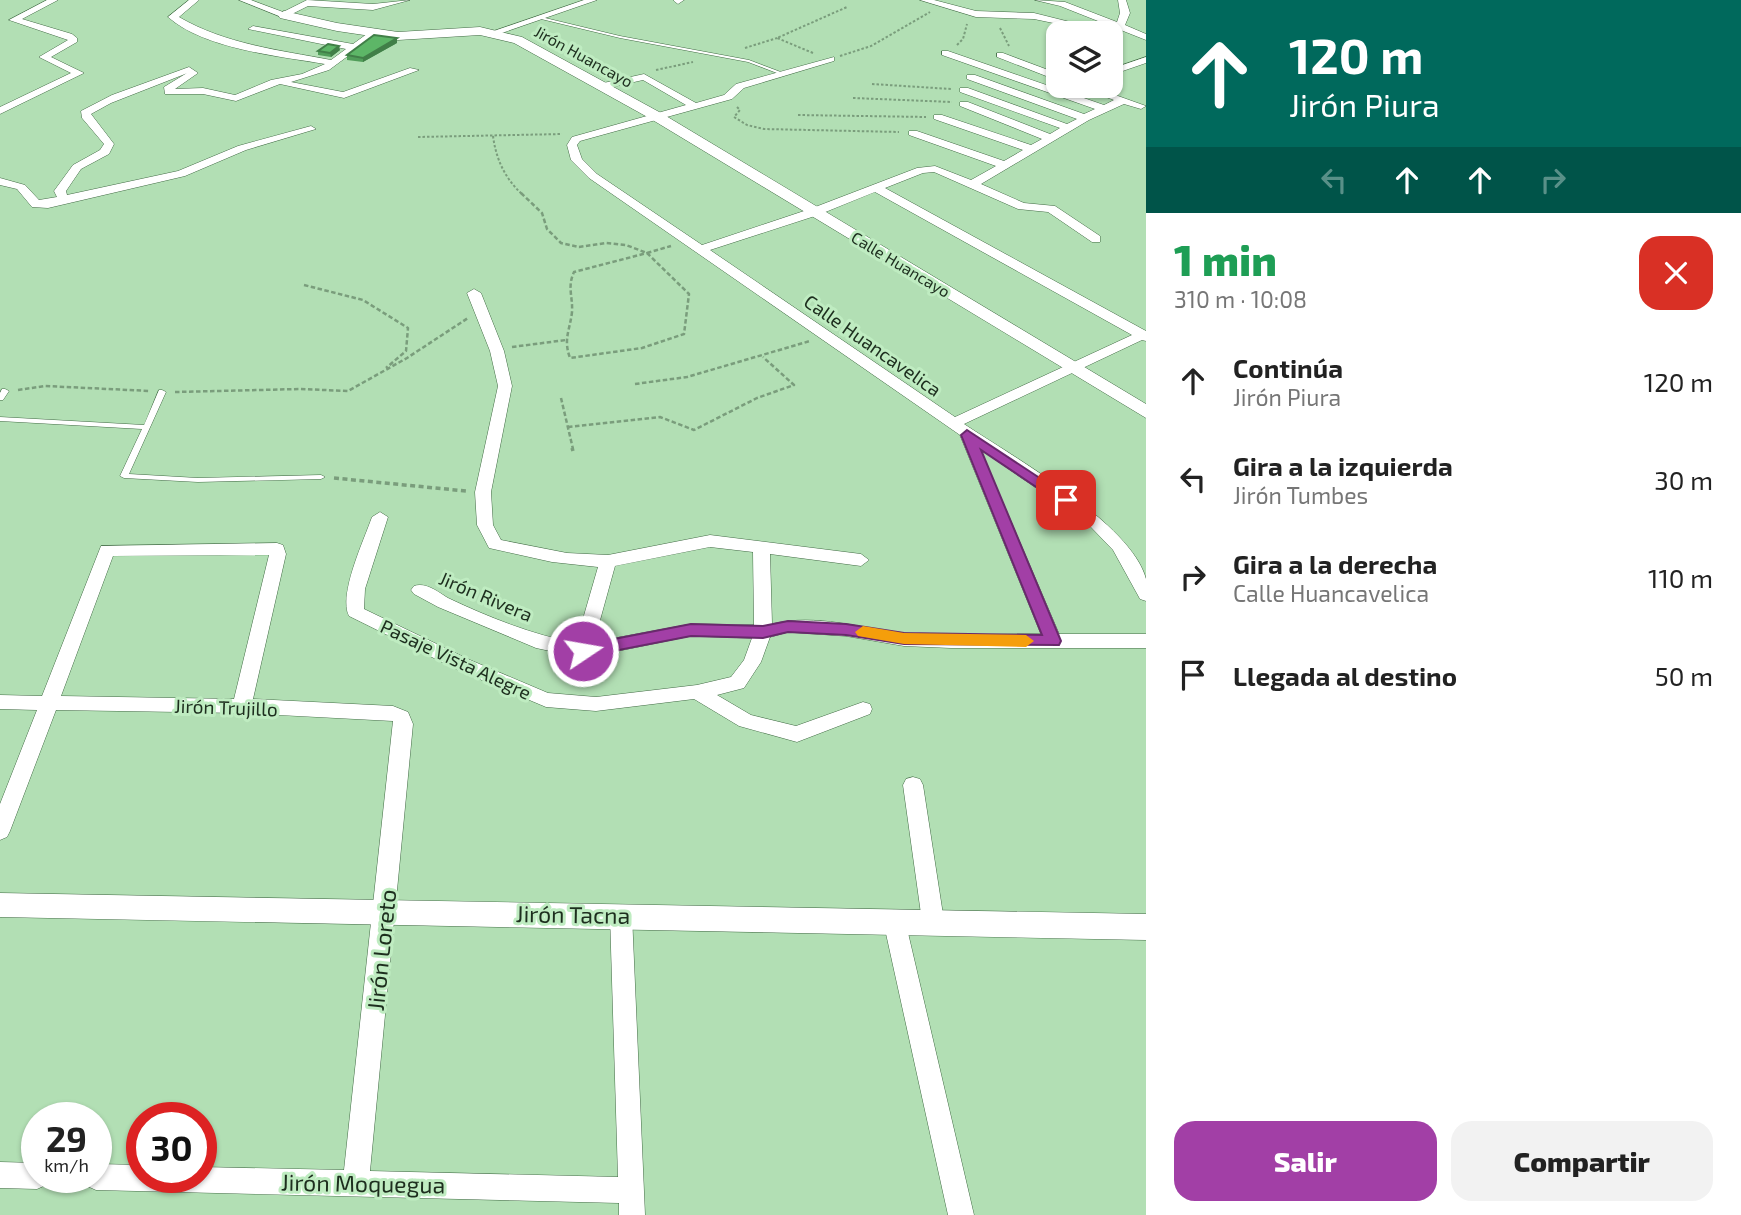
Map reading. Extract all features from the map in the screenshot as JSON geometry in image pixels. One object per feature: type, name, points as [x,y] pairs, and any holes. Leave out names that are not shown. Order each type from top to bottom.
[{"type":"street","points":[[0,111],[79,73],[44,58],[74,40],[14,20],[54,0]]},
{"type":"street","points":[[195,0],[173,17],[206,32],[251,47],[334,64]]},
{"type":"street","points":[[243,0],[284,15],[307,3],[373,7],[407,0]]},
{"type":"street","points":[[493,33],[543,18],[571,5],[593,0]]},
{"type":"street","points":[[924,0],[966,12],[1034,16],[1056,21]]},
{"type":"street","points":[[1039,0],[1074,4],[1110,21]]},
{"type":"street","points":[[1122,0],[1125,13],[1122,21]]},
{"type":"street","name":"Jirón Huancayo","points":[[284,15],[398,36],[464,31],[493,33],[518,40],[656,116]]},
{"type":"street","points":[[1123,28],[1146,39]]},
{"type":"street","points":[[253,29],[353,47]]},
{"type":"street","points":[[63,198],[60,191],[77,167],[105,152],[109,144],[85,113],[104,100],[144,87],[179,71],[189,70],[193,73],[169,89],[173,94],[203,91],[236,98],[275,82],[303,78],[334,64],[374,33]]},
{"type":"street","points":[[1123,35],[1146,39]]},
{"type":"street","points":[[945,53],[1046,88]]},
{"type":"street","points":[[1000,55],[1046,73]]},
{"type":"street","points":[[581,138],[723,99],[740,86],[831,59]]},
{"type":"street","points":[[1123,68],[1146,60]]},
{"type":"street","points":[[275,82],[338,96],[414,70]]},
{"type":"street","points":[[603,86],[644,77],[694,106]]},
{"type":"street","points":[[971,77],[1085,118]]},
{"type":"street","points":[[964,90],[1069,128]]},
{"type":"street","points":[[1017,110],[1046,96]]},
{"type":"street","points":[[1073,98],[1105,109]]},
{"type":"street","points":[[1117,98],[1141,106]]},
{"type":"street","points":[[973,184],[1085,118],[1123,100]]},
{"type":"street","points":[[964,104],[1052,139]]},
{"type":"street","name":"Calle Huancayo","points":[[656,116],[1146,412]]},
{"type":"street","points":[[938,117],[1034,150]]},
{"type":"street","points":[[0,181],[21,187],[36,204],[41,205],[181,174],[242,148],[311,129]]},
{"type":"street","points":[[913,133],[1004,165]]},
{"type":"street","name":"Calle Huancavelica","points":[[581,138],[572,145],[574,155],[588,172],[967,435],[1093,519],[1120,547],[1146,595]]},
{"type":"street","points":[[701,249],[814,212],[921,170],[935,169],[1023,206],[1051,209],[1096,239]]},
{"type":"street","points":[[877,189],[1144,336]]},
{"type":"street","points":[[474,293],[497,351],[505,386],[483,492],[485,525],[495,544],[531,553],[608,561],[687,542],[710,541],[861,560]]},
{"type":"street","points":[[952,424],[1144,336]]},
{"type":"street","points":[[967,435],[1053,641]]},
{"type":"street","name":"Pasaje Vista Alegre","points":[[380,517],[356,589],[355,612],[464,665],[546,700],[596,704],[697,692]]},
{"type":"street","points":[[697,692],[737,683],[752,662],[763,632],[761,548]]},
{"type":"street","points":[[0,831],[105,552],[277,549],[242,706]]},
{"type":"street","points":[[583,651],[608,561]]},
{"type":"street","name":"Jirón Rivera","points":[[420,590],[443,603],[542,643],[583,651],[691,630],[763,632],[800,627],[846,629],[904,639],[1146,641]]},
{"type":"street","points":[[697,692],[746,721],[797,734],[863,709]]},
{"type":"street","name":"Jirón Trujillo","points":[[0,702],[242,706],[393,713],[401,717]]},
{"type":"street","name":"Jirón Loreto","points":[[356,1182],[385,912],[403,724],[401,717]]},
{"type":"street","points":[[913,785],[933,921]]},
{"type":"street","name":"Jirón Tacna","points":[[0,905],[894,920],[1146,927]]},
{"type":"street","points":[[621,915],[631,1203]]},
{"type":"street","points":[[894,920],[961,1215]]},
{"type":"street","points":[[0,1175],[21,1176]]},
{"type":"street","name":"Jirón Moquegua","points":[[112,1177],[356,1182],[631,1203]]},
{"type":"lane","points":[[543,18],[620,37],[749,61],[784,74]]},
{"type":"lane","points":[[162,392],[124,476],[198,480],[321,477]]},
{"type":"lane","points":[[0,419],[146,427]]},
{"type":"path","points":[[846,7],[777,38],[831,59],[871,46],[917,22],[941,5]]},
{"type":"path","points":[[945,53],[963,39],[967,25],[966,12]]},
{"type":"path","points":[[872,84],[964,90]]},
{"type":"path","points":[[853,98],[964,104]]},
{"type":"path","points":[[723,99],[740,110],[734,117],[747,125],[764,129],[913,133]]},
{"type":"path","points":[[799,115],[938,117]]},
{"type":"path","points":[[418,137],[550,132],[581,138]]},
{"type":"path","points":[[493,136],[496,158],[515,188],[542,213],[547,229],[561,243],[579,247],[606,243],[626,245],[646,252],[689,294],[684,334],[665,344],[635,351],[570,358],[565,331],[572,311],[567,287],[574,272],[646,252]]},
{"type":"path","points":[[304,285],[363,300],[408,328],[406,351],[382,372]]},
{"type":"path","points":[[3,394],[45,386],[202,393],[300,389],[348,391],[449,332],[481,308]]},
{"type":"path","points":[[635,384],[687,377],[763,357],[825,336]]},
{"type":"path","points":[[497,351],[522,344],[566,340]]},
{"type":"path","points":[[568,427],[660,417],[694,430],[757,398],[794,385],[763,357]]},
{"type":"path","points":[[561,398],[573,451]]},
{"type":"path","points":[[321,477],[483,492]]},
{"type":"building","points":[[374,35],[397,38],[363,58],[347,55]]},
{"type":"building","points":[[328,44],[339,46],[330,53],[318,51]]},
{"type":"slow traffic","points":[[863,632],[904,639],[1026,641]]},
{"type":"route","points":[[583,651],[691,630],[763,632],[788,626],[846,629],[904,639],[1053,641],[967,435],[1066,500]]}]
